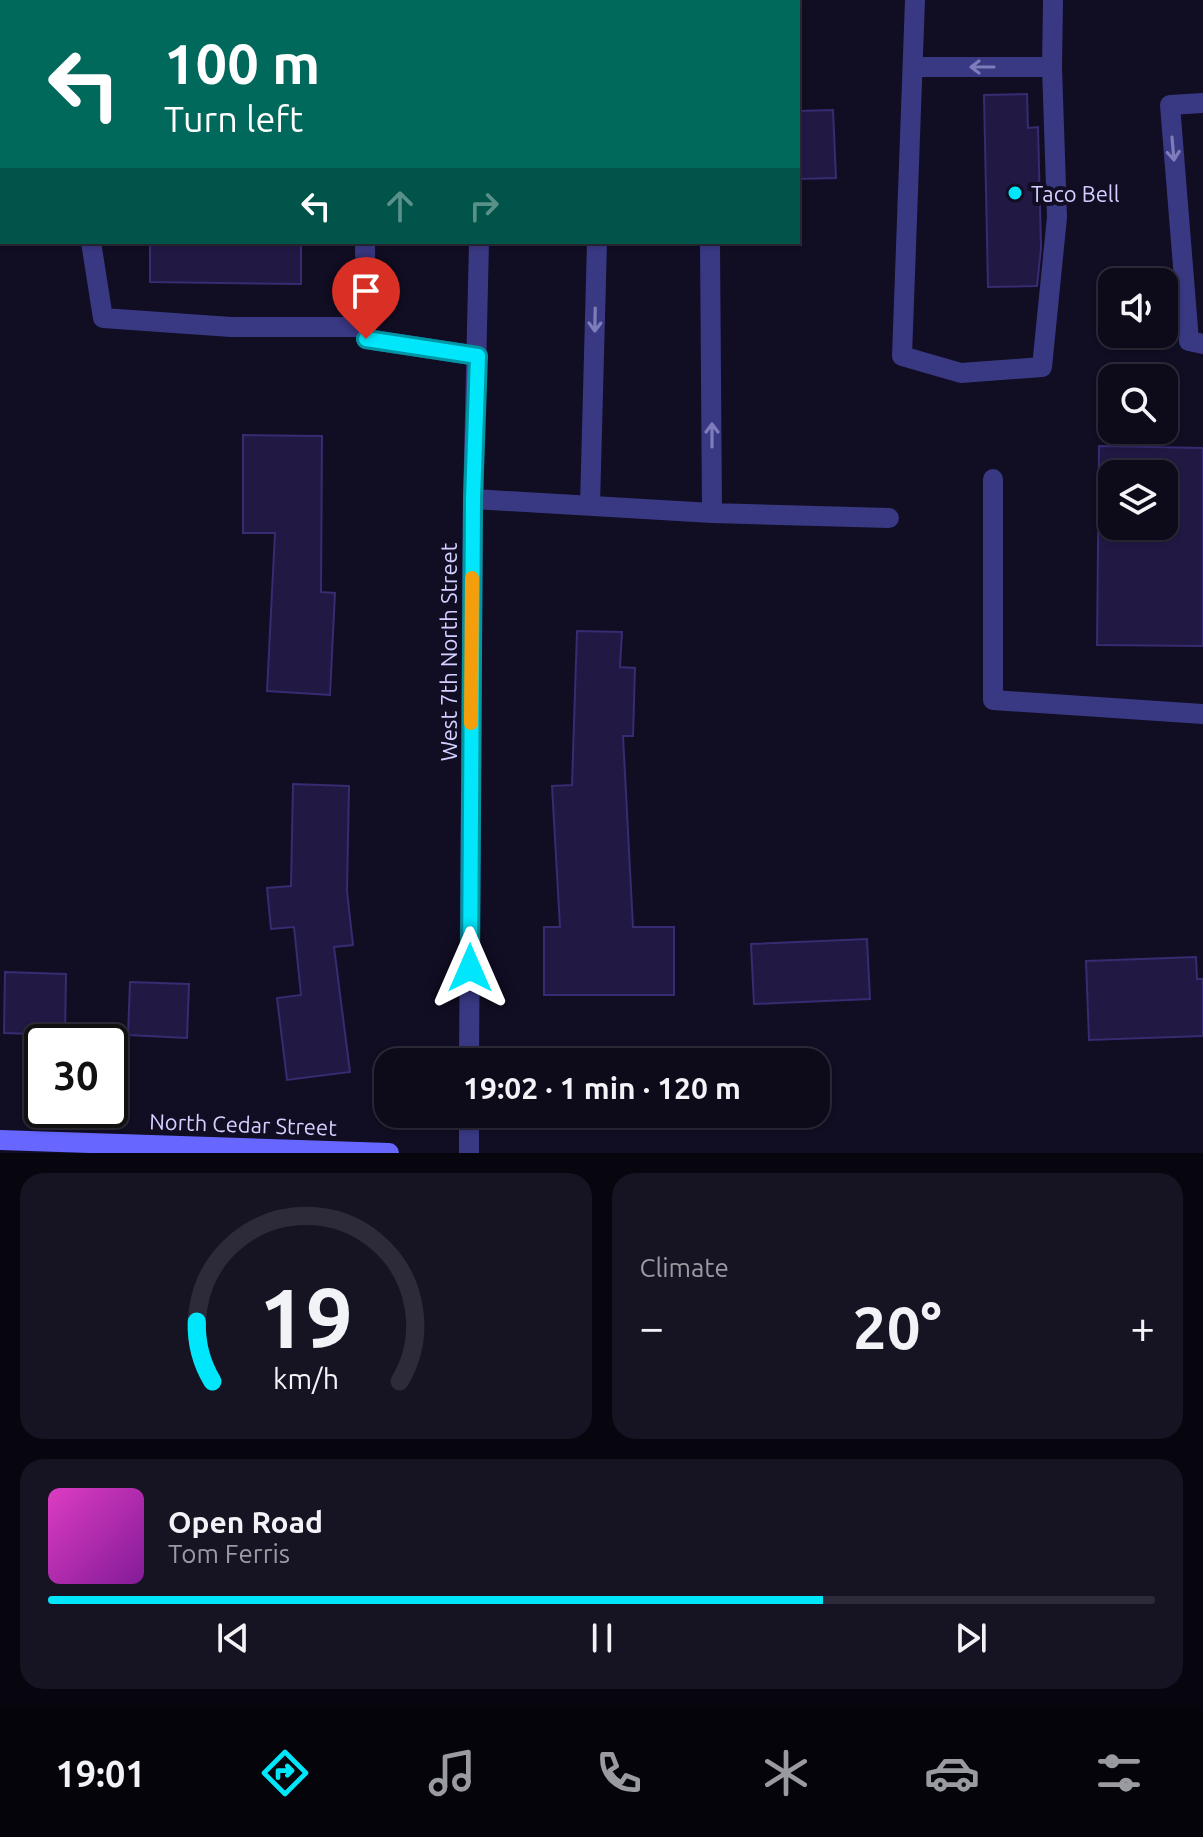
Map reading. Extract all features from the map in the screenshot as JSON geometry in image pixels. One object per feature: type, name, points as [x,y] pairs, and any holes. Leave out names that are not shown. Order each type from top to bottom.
[{"type":"street","points":[[915,0],[902,356],[961,373],[1042,367],[1057,217],[1053,0]]},
{"type":"street","points":[[913,67],[1052,67]]},
{"type":"street","points":[[1203,103],[1170,105],[1189,341],[1203,344]]},
{"type":"street","points":[[91,244],[103,318],[231,327],[366,327]]},
{"type":"street","points":[[365,244],[366,339],[478,356]]},
{"type":"street","name":"West 7th North Street","points":[[469,1048],[473,499],[479,244]]},
{"type":"street","points":[[590,505],[597,244]]},
{"type":"street","points":[[710,244],[712,513]]},
{"type":"street","points":[[993,479],[993,700],[1203,714]]},
{"type":"street","points":[[473,499],[712,513],[889,518]]},
{"type":"street","points":[[469,1128],[469,1153]]},
{"type":"street","name":"North Cedar Street","points":[[0,1140],[80,1148],[389,1153]]},
{"type":"building","points":[[1027,94],[1028,128],[1038,127],[1041,248],[1037,286],[988,287],[984,95]]},
{"type":"building","points":[[833,110],[836,178],[800,179],[800,111]]},
{"type":"building","points":[[150,244],[301,244],[301,284],[150,282]]},
{"type":"building","points":[[243,435],[322,436],[321,592],[335,593],[330,695],[267,691],[275,533],[243,533]]},
{"type":"building","points":[[1099,446],[1203,448],[1203,646],[1097,645],[1098,540],[1178,540],[1178,460],[1099,460]]},
{"type":"building","points":[[577,631],[622,632],[620,667],[635,668],[633,736],[623,736],[633,927],[674,927],[674,995],[544,995],[544,927],[560,927],[552,786],[572,785]]},
{"type":"building","points":[[293,784],[349,786],[347,891],[353,945],[334,947],[350,1072],[287,1080],[277,998],[301,995],[294,927],[271,929],[267,888],[291,886]]},
{"type":"building","points":[[867,939],[870,999],[754,1004],[751,944]]},
{"type":"building","points":[[1196,957],[1197,979],[1203,979],[1203,1036],[1089,1040],[1086,961]]},
{"type":"building","points":[[5,972],[66,974],[65,1024],[24,1024],[24,1034],[4,1033]]},
{"type":"building","points":[[130,982],[189,984],[187,1038],[128,1035]]},
{"type":"slow traffic","points":[[471,723],[472,578]]},
{"type":"place","name":"Taco Bell","points":[[1015,193]]},
{"type":"route","points":[[366,339],[478,356],[473,499],[470,968]]}]
